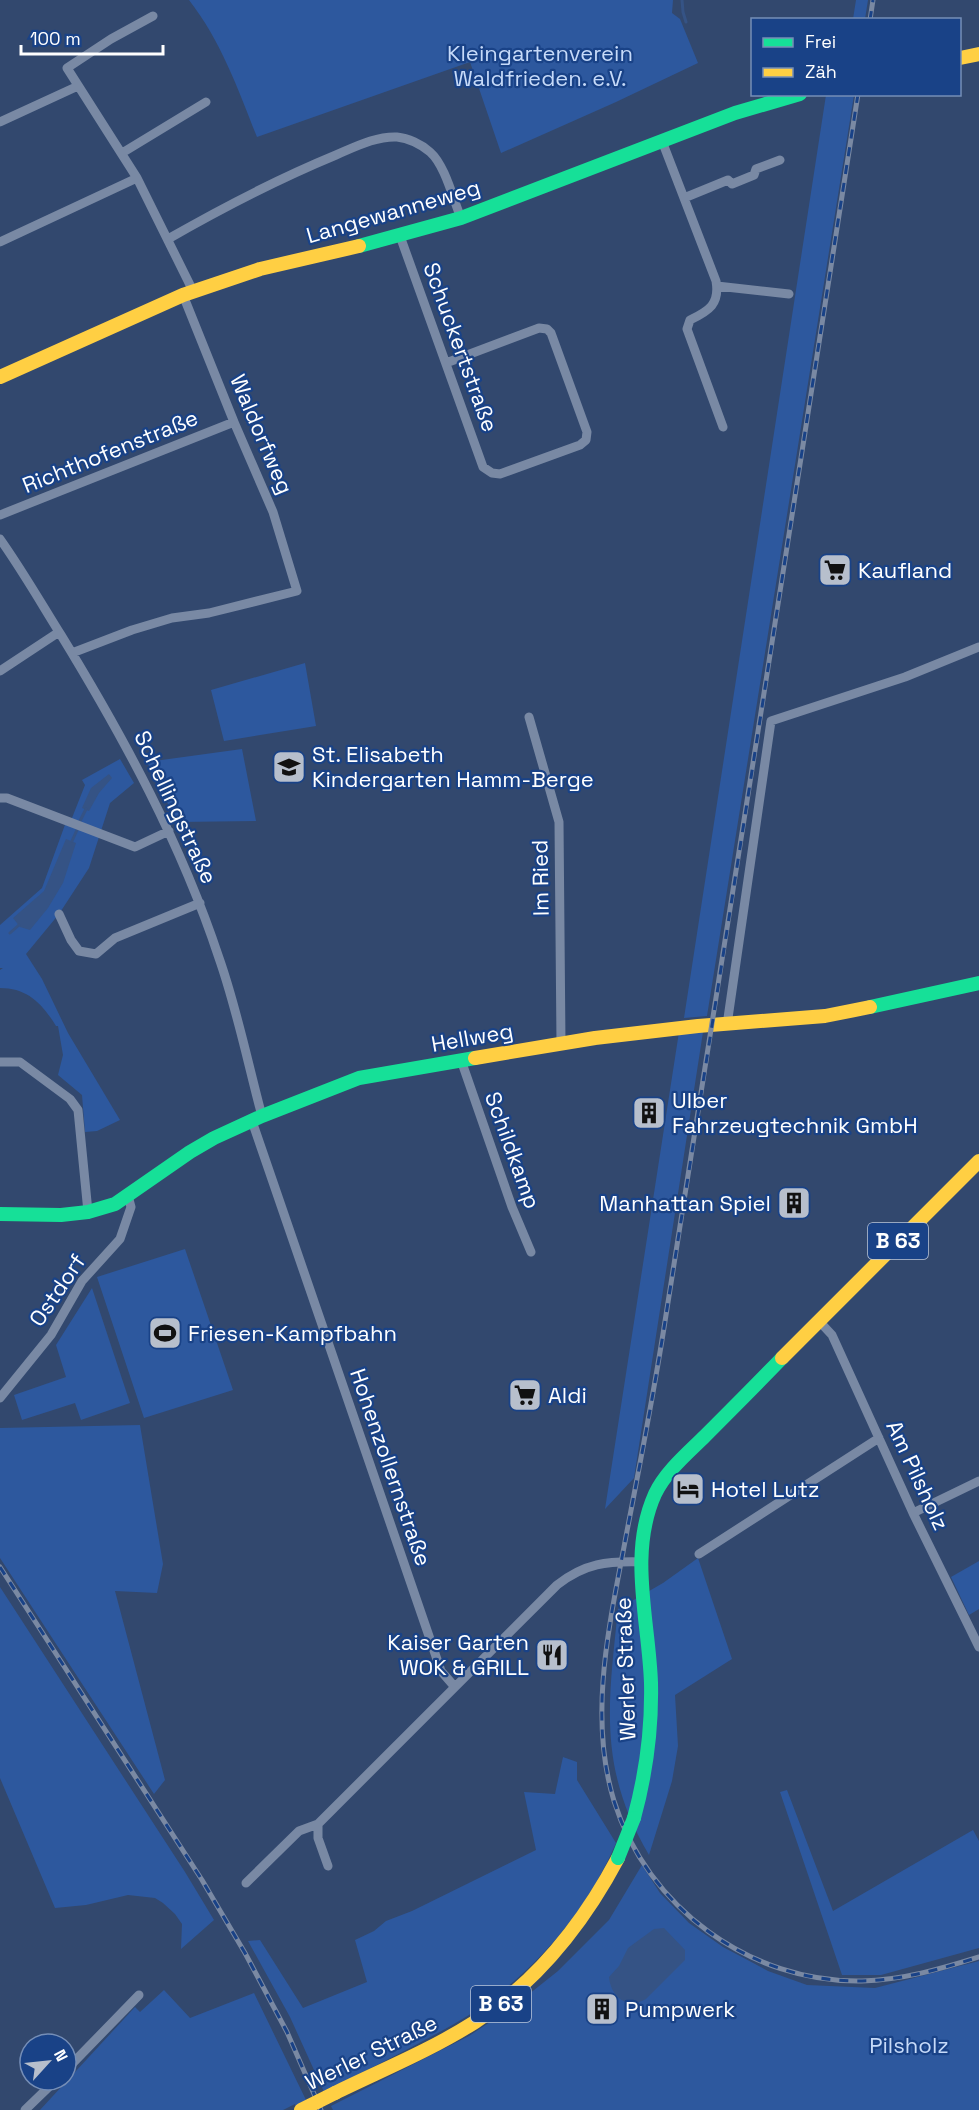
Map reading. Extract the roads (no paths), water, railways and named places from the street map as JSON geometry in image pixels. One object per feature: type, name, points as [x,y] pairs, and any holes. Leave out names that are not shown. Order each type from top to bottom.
[{"type":"street","name":"Waldorfweg","points":[[72,653],[132,630],[172,618],[209,614],[297,591],[273,512],[234,422],[168,239],[137,178],[67,69],[111,39],[153,16]]},
{"type":"street","points":[[961,58],[979,54]]},
{"type":"street","points":[[0,123],[78,86]]},
{"type":"street","name":"Langewanneweg","points":[[0,377],[188,293],[279,264],[400,236],[461,218],[735,113],[793,96]]},
{"type":"street","points":[[122,153],[206,102]]},
{"type":"street","points":[[168,239],[217,211],[312,164],[370,141],[390,137],[412,141],[435,157],[461,218]]},
{"type":"street","points":[[662,141],[717,286],[716,299],[709,310],[690,320],[687,329],[723,427]]},
{"type":"street","points":[[684,198],[728,180],[732,184],[754,175],[756,169],[780,160]]},
{"type":"street","points":[[0,242],[137,178]]},
{"type":"street","name":"Schuckertstraße","points":[[400,236],[482,464],[486,470],[500,474],[580,445],[586,440],[587,432],[551,333],[547,329],[538,328],[446,363]]},
{"type":"street","points":[[717,286],[789,294]]},
{"type":"street","name":"Richthofenstraße","points":[[0,515],[234,422]]},
{"type":"street","name":"Schellingstraße","points":[[0,539],[23,572],[134,760],[169,831],[200,903],[220,960],[257,1119]]},
{"type":"street","points":[[0,671],[59,632]]},
{"type":"street","points":[[727,1025],[771,721],[905,677],[979,647]]},
{"type":"street","name":"Im Ried","points":[[529,717],[559,822],[561,1043]]},
{"type":"street","points":[[0,798],[7,798],[135,847],[169,831]]},
{"type":"street","points":[[59,914],[71,940],[79,951],[96,954],[115,938],[200,903]]},
{"type":"street","name":"Hellweg","points":[[0,1214],[61,1215],[88,1212],[115,1204],[214,1138],[359,1078],[561,1043],[698,1026],[825,1016],[938,994],[979,983]]},
{"type":"street","name":"Schildkamp","points":[[460,1060],[512,1207],[531,1252]]},
{"type":"street","points":[[0,1062],[20,1062],[70,1099],[78,1110],[88,1212]]},
{"type":"street","name":"Hohenzollernstraße","points":[[257,1119],[441,1671],[453,1686]]},
{"type":"street","name":"Werler Straße","points":[[301,2110],[467,2027],[511,1996],[544,1966],[582,1923],[603,1889],[618,1858],[634,1818],[644,1783],[651,1716],[650,1655],[642,1562],[644,1527],[652,1499],[663,1479],[979,1161]]},
{"type":"street","name":"Ostdorf","points":[[0,1398],[51,1335],[82,1281],[120,1239],[131,1207],[128,1196]]},
{"type":"street","name":"Am Pilsholz","points":[[819,1322],[831,1335],[913,1513],[979,1647]]},
{"type":"street","points":[[699,1554],[879,1438]]},
{"type":"street","points":[[913,1513],[979,1481]]},
{"type":"street","points":[[246,1883],[299,1831],[318,1824],[453,1686],[566,1578],[586,1567],[599,1564],[642,1562]]},
{"type":"street","points":[[318,1824],[318,1838],[328,1866]]},
{"type":"street","points":[[78,2058],[139,1995]]},
{"type":"street","points":[[26,2110],[44,2092]]},
{"type":"waterway","points":[[682,0],[686,22]]},
{"type":"waterway","points":[[80,821],[86,809]]},
{"type":"waterway","points":[[72,841],[77,830]]},
{"type":"waterway","points":[[10,933],[19,925]]},
{"type":"railway","points":[[870,18],[873,0]]},
{"type":"railway","points":[[858,96],[662,1342],[614,1598],[604,1666],[602,1734],[606,1768],[614,1801],[630,1839],[651,1874],[677,1905],[708,1932],[743,1953],[781,1969],[821,1978],[862,1981],[892,1979],[979,1957]]},
{"type":"railway","points":[[0,1567],[202,1880],[245,1953],[287,2032],[321,2110]]},
{"type":"place","name":"Kaufland","points":[[835,570]]},
{"type":"place","name":"St. Elisabeth Kindergarten Hamm-Berge","points":[[289,767]]},
{"type":"place","name":"Ulber Fahrzeugtechnik GmbH","points":[[649,1113]]},
{"type":"place","name":"Manhattan Spiel","points":[[794,1203]]},
{"type":"place","name":"Friesen-Kampfbahn","points":[[165,1333]]},
{"type":"place","name":"Aldi","points":[[525,1395]]},
{"type":"place","name":"Hotel Lutz","points":[[688,1489]]},
{"type":"place","name":"Kaiser Garten WOK & GRILL","points":[[552,1655]]},
{"type":"place","name":"Pumpwerk","points":[[602,2009]]},
{"type":"park label","name":"Kleingartenverein Waldfrieden. e.V.","points":[[540,66]]},
{"type":"park label","name":"Pilsholz","points":[[909,2045]]}]
